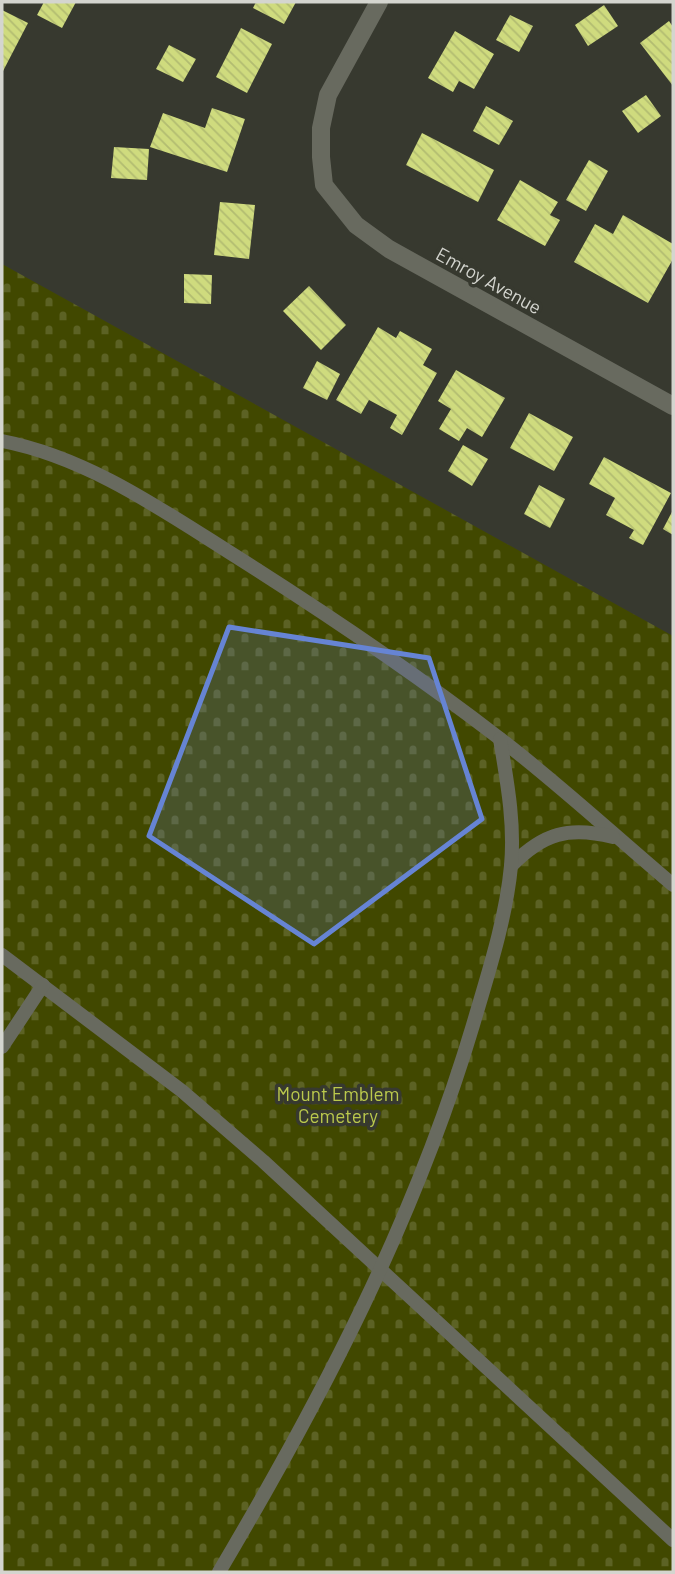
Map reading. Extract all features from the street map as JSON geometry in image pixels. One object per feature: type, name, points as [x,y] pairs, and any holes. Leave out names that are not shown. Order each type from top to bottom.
[{"type":"street","name":"Emroy Avenue","points":[[379,2],[328,95],[321,128],[324,185],[356,225],[389,249],[673,406]]},
{"type":"lane","points":[[2,440],[60,456],[167,512],[370,644],[500,739],[673,885]]},
{"type":"lane","points":[[219,1572],[302,1426],[383,1269],[439,1135],[485,985],[511,866],[509,789],[500,739]]},
{"type":"lane","points":[[511,866],[527,849],[561,833],[587,830],[617,838]]},
{"type":"lane","points":[[2,955],[182,1091],[383,1269],[673,1541]]},
{"type":"lane","points":[[2,1047],[43,985]]},
{"type":"highlighted area","points":[[229,627],[429,658],[482,819],[314,944],[149,836]]},
{"type":"green space","name":"Mount Emblem Cemetery","points":[[2,264],[673,636],[673,1572],[2,1572]]},
{"type":"building","points":[[44,2],[76,2],[62,28],[37,15]]},
{"type":"building","points":[[256,2],[296,2],[284,24],[253,8]]},
{"type":"building","points":[[604,5],[618,26],[588,46],[575,25]]},
{"type":"building","points":[[2,10],[28,23],[2,73]]},
{"type":"building","points":[[510,15],[533,26],[519,52],[496,40]]},
{"type":"building","points":[[669,21],[673,27],[673,86],[640,43]]},
{"type":"building","points":[[241,28],[272,44],[247,93],[216,77]]},
{"type":"building","points":[[455,31],[494,54],[474,89],[459,81],[453,92],[428,78]]},
{"type":"building","points":[[169,45],[196,59],[183,82],[156,69]]},
{"type":"building","points":[[646,95],[661,116],[638,133],[622,111]]},
{"type":"building","points":[[486,106],[513,121],[499,145],[473,131]]},
{"type":"building","points":[[212,108],[245,119],[227,172],[150,147],[163,113],[205,128]]},
{"type":"building","points":[[422,133],[494,170],[478,202],[406,165]]},
{"type":"building","points":[[114,147],[149,149],[147,180],[111,178]]},
{"type":"building","points":[[589,160],[608,171],[586,211],[566,200]]},
{"type":"building","points":[[520,180],[558,202],[550,215],[560,220],[545,246],[497,220]]},
{"type":"building","points":[[220,202],[255,205],[249,259],[214,255]]},
{"type":"building","points":[[623,215],[673,244],[673,259],[648,303],[574,262],[595,224],[613,234]]},
{"type":"building","points":[[184,274],[212,275],[211,304],[184,303]]},
{"type":"building","points":[[309,286],[346,325],[321,350],[283,311]]},
{"type":"building","points":[[378,327],[396,338],[400,331],[432,349],[423,365],[437,373],[402,435],[390,428],[397,415],[369,400],[361,414],[336,400]]},
{"type":"building","points":[[317,361],[340,374],[327,400],[303,388]]},
{"type":"building","points":[[456,370],[505,398],[482,437],[467,428],[459,441],[439,429],[451,409],[438,401]]},
{"type":"building","points":[[529,413],[573,437],[554,471],[510,448]]},
{"type":"building","points":[[463,445],[488,459],[472,486],[448,471]]},
{"type":"building","points":[[604,457],[671,493],[643,545],[629,538],[634,530],[606,515],[615,498],[589,484]]},
{"type":"building","points":[[539,485],[565,499],[550,528],[524,514]]},
{"type":"building","points":[[673,510],[673,535],[663,529]]}]
